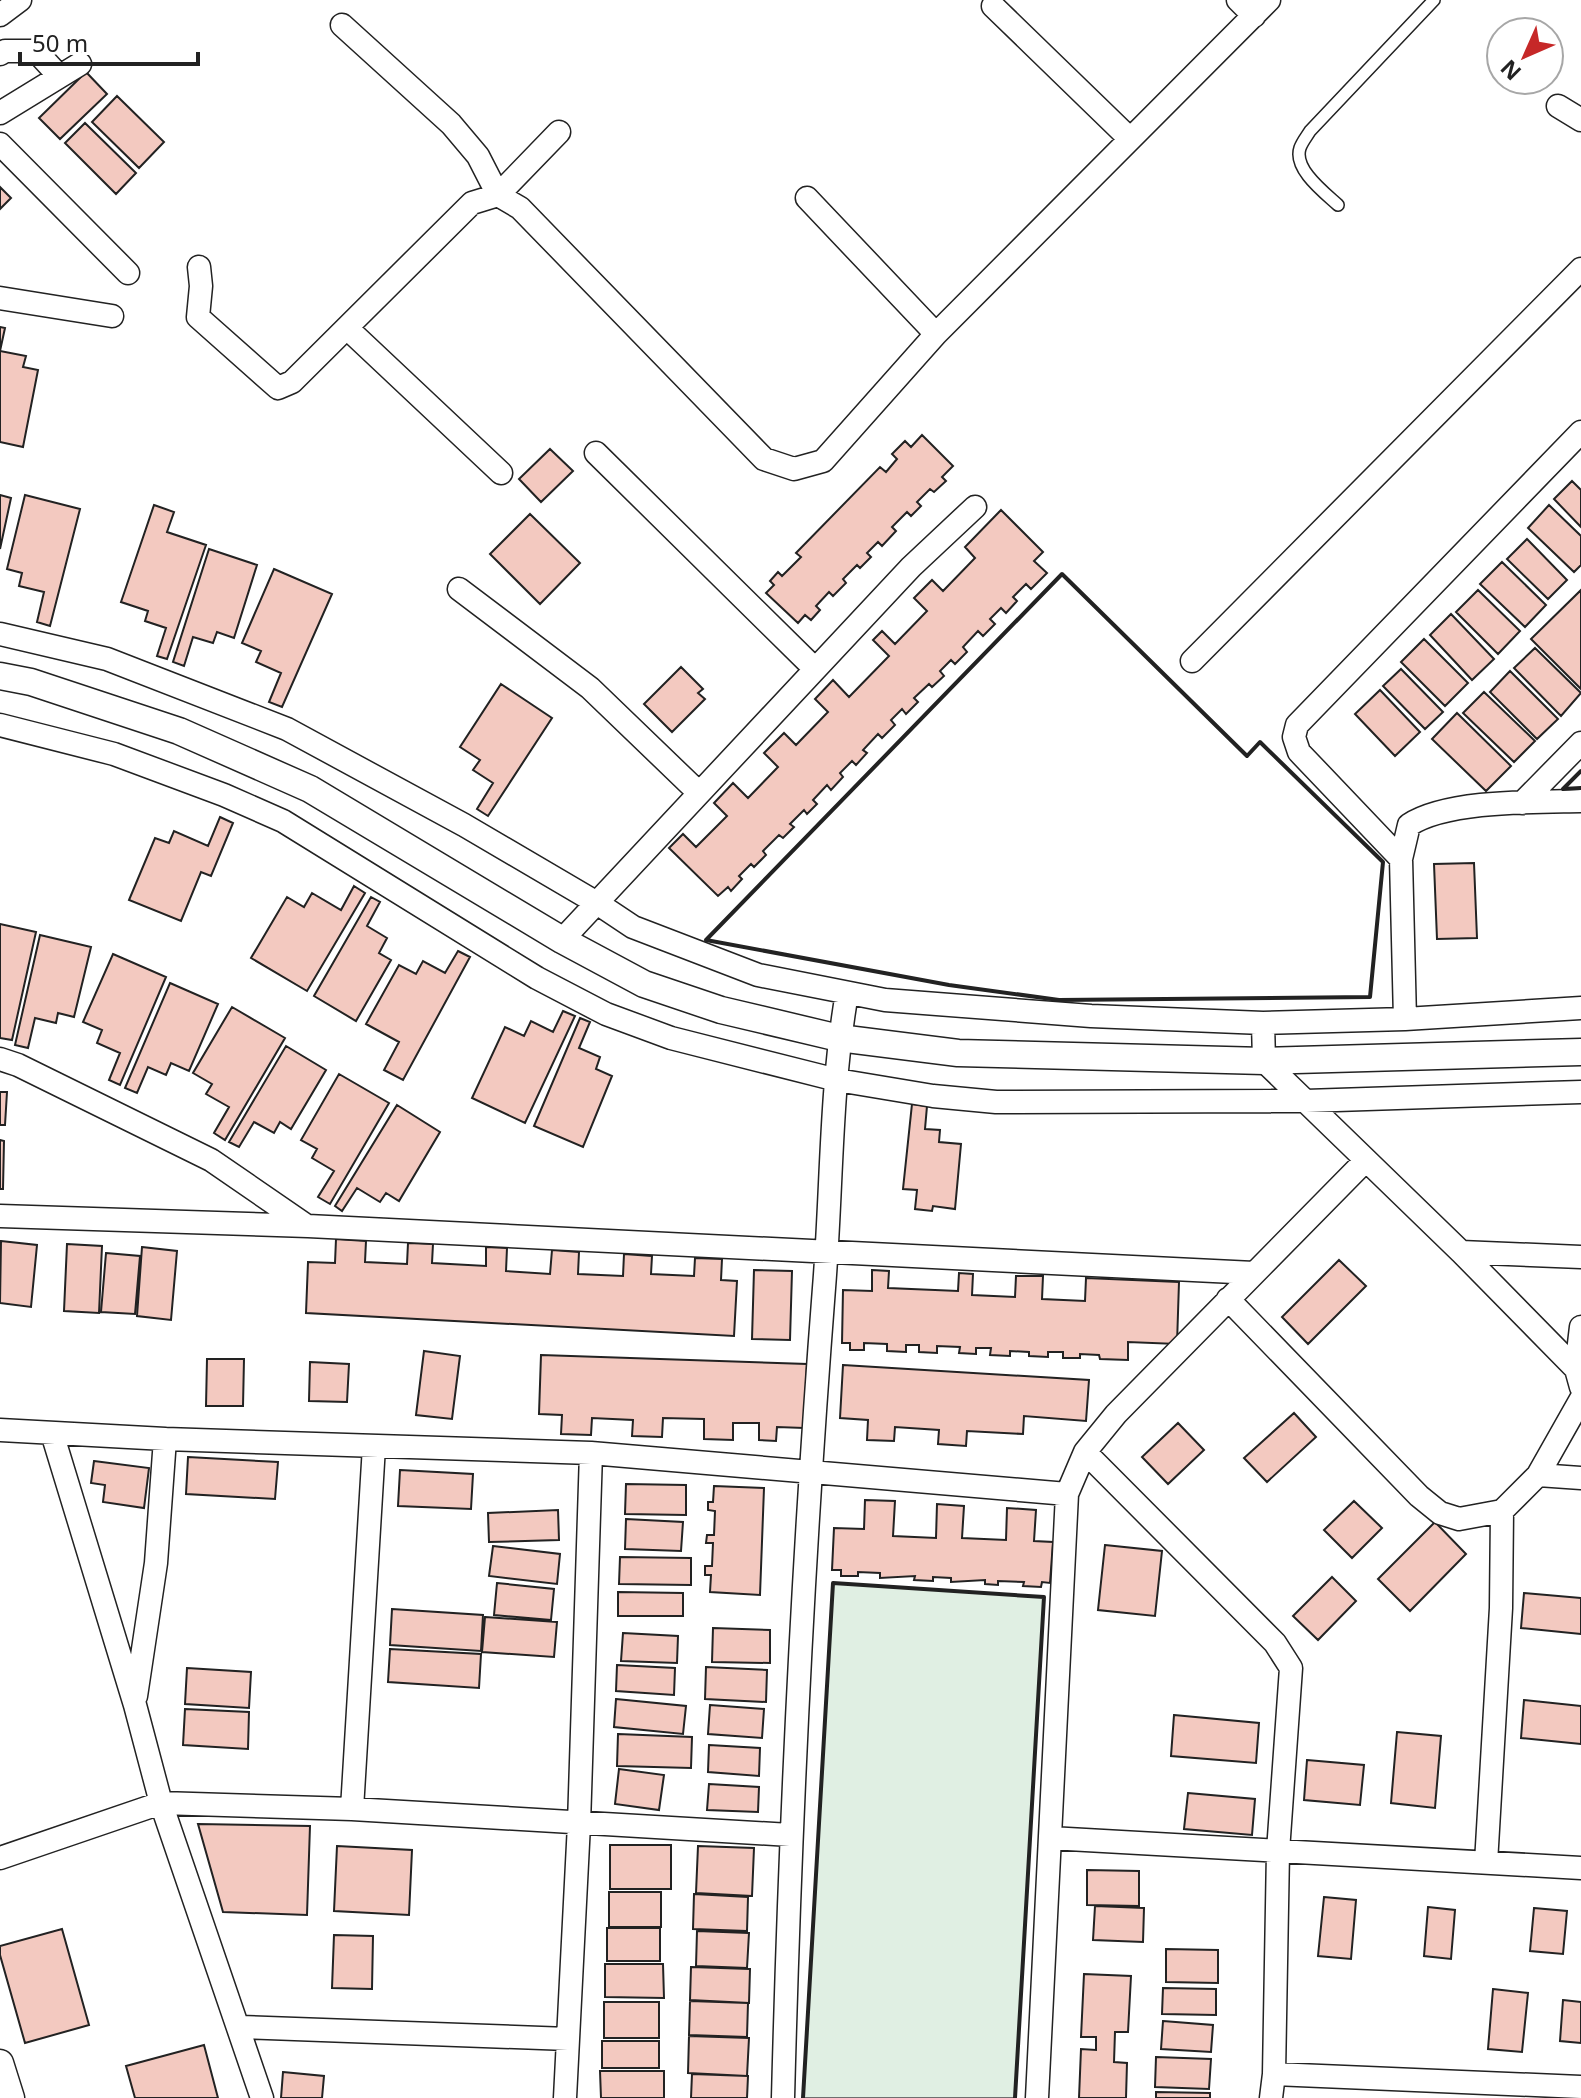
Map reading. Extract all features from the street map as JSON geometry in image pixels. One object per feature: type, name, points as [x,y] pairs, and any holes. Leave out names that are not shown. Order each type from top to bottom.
[{"type":"street","points":[[0,15],[20,0]]},
{"type":"street","points":[[342,25],[451,124],[478,156],[498,195],[520,208],[764,459],[794,469],[823,461],[936,334],[1129,138],[1254,5]]},
{"type":"street","points":[[993,6],[1129,138]]},
{"type":"street","points":[[0,54],[5,51],[36,51],[59,76]]},
{"type":"street","points":[[0,113],[80,64]]},
{"type":"street","points":[[1558,106],[1581,120]]},
{"type":"street","points":[[199,267],[198,317],[278,388],[292,382],[348,329],[472,203],[498,195],[559,132]]},
{"type":"street","points":[[0,144],[128,273]]},
{"type":"street","points":[[807,198],[936,334]]},
{"type":"street","points":[[1192,661],[1581,269]]},
{"type":"street","points":[[0,298],[112,316]]},
{"type":"street","points":[[348,329],[501,473]]},
{"type":"street","points":[[1401,859],[1299,752],[1294,737],[1297,725],[1581,432]]},
{"type":"street","points":[[596,453],[815,669]]},
{"type":"street","points":[[562,940],[911,567],[975,507]]},
{"type":"street","points":[[459,589],[590,688],[698,792]]},
{"type":"street","points":[[0,634],[107,659],[287,729],[464,825],[633,927],[758,975],[885,1000],[1091,1016],[1263,1023],[1405,1019],[1581,1008]]},
{"type":"street","points":[[0,676],[31,682],[179,731],[310,789],[562,940],[644,984],[721,1010],[839,1038],[958,1053],[1264,1061],[1581,1052]]},
{"type":"street","points":[[0,725],[114,754],[224,795],[283,821],[537,978],[606,1014],[671,1038],[837,1080],[933,1096],[996,1102],[1306,1101],[1581,1092]]},
{"type":"street","points":[[1522,803],[1581,743]]},
{"type":"street","points":[[1405,1019],[1401,859],[1409,825],[1422,816],[1438,811],[1581,801]]},
{"type":"street","points":[[783,2098],[790,1835],[809,1473],[827,1253],[839,1038],[847,993]]},
{"type":"street","points":[[1263,1023],[1264,1061],[1461,1252],[1579,1378]]},
{"type":"street","points":[[0,1059],[211,1160],[308,1226]]},
{"type":"street","points":[[1037,2098],[1067,1494],[1085,1452],[1116,1414],[1366,1160]]},
{"type":"street","points":[[0,1216],[308,1226],[1254,1273]]},
{"type":"street","points":[[1461,1252],[1581,1257]]},
{"type":"street","points":[[1228,1299],[1419,1496],[1440,1513],[1459,1519],[1502,1511],[1538,1475],[1581,1399]]},
{"type":"street","points":[[1579,1378],[1581,1327]]},
{"type":"street","points":[[0,1430],[165,1439],[591,1453],[1067,1494]]},
{"type":"street","points":[[52,1433],[135,1705],[161,1803],[262,2098]]},
{"type":"street","points":[[135,1705],[156,1563],[165,1439]]},
{"type":"street","points":[[352,1809],[374,1446]]},
{"type":"street","points":[[1085,1452],[1275,1643],[1291,1668],[1278,1851],[1271,2098]]},
{"type":"street","points":[[565,2098],[579,1824],[591,1453]]},
{"type":"street","points":[[1538,1475],[1581,1478]]},
{"type":"street","points":[[1486,1863],[1501,1608],[1502,1511]]},
{"type":"street","points":[[0,1858],[161,1803],[352,1809],[790,1835]]},
{"type":"street","points":[[1050,1838],[1581,1868]]},
{"type":"street","points":[[240,2027],[568,2039]]},
{"type":"street","points":[[0,2063],[11,2098]]},
{"type":"street","points":[[1274,2074],[1581,2087]]},
{"type":"lane","points":[[1338,205],[1303,167],[1300,147],[1310,131],[1434,0]]},
{"type":"green space","points":[[833,1583],[1044,1597],[1015,2098],[803,2098]]},
{"type":"building","points":[[86,72],[107,94],[60,139],[39,118]]},
{"type":"building","points":[[117,96],[164,142],[139,168],[92,122]]},
{"type":"building","points":[[85,123],[136,173],[116,194],[65,143]]},
{"type":"building","points":[[0,187],[11,198],[0,209]]},
{"type":"building","points":[[0,327],[5,328],[0,351]]},
{"type":"building","points":[[0,351],[26,356],[23,367],[38,370],[23,447],[0,442]]},
{"type":"building","points":[[922,435],[953,466],[942,477],[946,481],[934,492],[930,489],[917,502],[921,506],[911,516],[907,512],[892,527],[896,531],[882,546],[878,542],[867,553],[871,557],[843,579],[846,583],[833,596],[829,592],[816,606],[820,610],[811,620],[805,615],[798,623],[766,593],[774,585],[770,581],[778,572],[782,576],[801,557],[796,553],[880,467],[886,472],[897,459],[892,454],[905,441],[911,447]]},
{"type":"building","points":[[550,449],[573,471],[541,502],[519,479]]},
{"type":"building","points":[[1572,481],[1581,490],[1581,527],[1554,499]]},
{"type":"building","points":[[0,495],[11,498],[0,549]]},
{"type":"building","points":[[25,495],[80,509],[50,626],[37,622],[44,592],[19,586],[22,573],[7,569]]},
{"type":"building","points":[[154,505],[174,512],[167,532],[206,545],[167,659],[157,656],[166,628],[145,621],[148,611],[121,602]]},
{"type":"building","points":[[1549,505],[1581,536],[1581,565],[1574,572],[1528,528]]},
{"type":"building","points":[[1001,510],[1043,552],[1034,561],[1047,573],[1031,589],[1026,584],[1013,597],[1017,601],[1006,613],[1001,608],[990,619],[995,624],[983,636],[978,631],[963,647],[967,652],[955,664],[951,660],[940,671],[944,676],[932,687],[929,684],[914,698],[918,702],[906,714],[902,709],[891,720],[895,725],[882,738],[878,734],[863,750],[867,753],[856,765],[852,761],[840,773],[843,777],[831,790],[827,785],[813,800],[817,804],[807,814],[804,810],[790,824],[794,827],[783,838],[779,835],[763,851],[766,855],[739,876],[742,879],[731,891],[728,887],[718,896],[669,848],[683,834],[696,847],[727,816],[714,803],[733,783],[748,798],[778,767],[764,753],[784,733],[796,745],[828,712],[815,699],[833,680],[849,697],[889,656],[873,640],[882,631],[895,644],[927,611],[914,598],[932,580],[943,591],[975,558],[965,547]]},
{"type":"building","points":[[530,514],[580,563],[540,604],[490,554]]},
{"type":"building","points":[[1527,539],[1567,580],[1548,599],[1507,559]]},
{"type":"building","points":[[209,549],[257,565],[234,638],[217,632],[213,643],[193,637],[184,666],[173,662]]},
{"type":"building","points":[[1502,562],[1546,605],[1525,627],[1480,584]]},
{"type":"building","points":[[274,569],[332,594],[282,707],[269,702],[281,673],[256,662],[261,651],[242,643]]},
{"type":"building","points":[[1478,590],[1520,631],[1498,654],[1456,612]]},
{"type":"building","points":[[1581,590],[1581,689],[1531,639]]},
{"type":"building","points":[[1451,614],[1494,659],[1472,680],[1430,635]]},
{"type":"building","points":[[1424,639],[1468,683],[1445,706],[1401,662]]},
{"type":"building","points":[[1535,648],[1581,693],[1561,716],[1514,668]]},
{"type":"building","points":[[681,667],[703,689],[698,693],[705,699],[672,732],[644,704]]},
{"type":"building","points":[[1401,669],[1443,712],[1425,729],[1383,686]]},
{"type":"building","points":[[1510,671],[1558,719],[1537,739],[1490,692]]},
{"type":"building","points":[[501,684],[552,718],[488,816],[477,809],[493,783],[473,770],[480,760],[460,747]]},
{"type":"building","points":[[1380,690],[1420,732],[1395,756],[1355,714]]},
{"type":"building","points":[[1484,692],[1535,741],[1514,762],[1463,713]]},
{"type":"building","points":[[1457,713],[1511,766],[1486,791],[1432,739]]},
{"type":"building","points":[[220,817],[233,823],[211,876],[201,872],[181,921],[129,900],[155,838],[169,843],[174,831],[208,846]]},
{"type":"building","points":[[1474,863],[1477,938],[1437,939],[1434,864]]},
{"type":"building","points":[[354,886],[365,893],[307,991],[251,958],[287,897],[304,907],[312,893],[341,910]]},
{"type":"building","points":[[371,897],[380,902],[367,926],[387,938],[379,953],[391,960],[356,1021],[314,996]]},
{"type":"building","points":[[0,924],[36,932],[12,1040],[0,1038]]},
{"type":"building","points":[[40,935],[91,947],[74,1017],[58,1013],[56,1023],[35,1018],[28,1048],[15,1045]]},
{"type":"building","points":[[458,951],[470,957],[403,1080],[384,1070],[399,1042],[366,1024],[399,965],[416,974],[423,961],[445,973]]},
{"type":"building","points":[[113,954],[166,977],[120,1085],[109,1080],[120,1053],[97,1043],[102,1030],[83,1022]]},
{"type":"building","points":[[170,983],[218,1004],[189,1071],[171,1063],[166,1075],[148,1067],[137,1093],[125,1088]]},
{"type":"building","points":[[232,1007],[285,1038],[225,1140],[214,1133],[229,1107],[206,1094],[212,1084],[193,1073]]},
{"type":"building","points":[[563,1011],[575,1016],[525,1123],[472,1098],[505,1027],[524,1036],[531,1021],[553,1032]]},
{"type":"building","points":[[580,1018],[590,1022],[579,1048],[600,1057],[596,1069],[612,1076],[583,1147],[534,1126]]},
{"type":"building","points":[[286,1046],[326,1070],[291,1129],[280,1122],[274,1133],[254,1122],[239,1147],[229,1142]]},
{"type":"building","points":[[339,1074],[389,1103],[330,1204],[318,1197],[334,1171],[312,1158],[317,1149],[301,1140]]},
{"type":"building","points":[[0,1092],[7,1092],[5,1125],[0,1125]]},
{"type":"building","points":[[912,1104],[927,1106],[925,1129],[940,1130],[939,1142],[961,1144],[955,1209],[933,1206],[932,1211],[915,1209],[917,1190],[903,1189]]},
{"type":"building","points":[[397,1105],[440,1132],[399,1201],[386,1193],[380,1202],[357,1188],[342,1211],[335,1206]]},
{"type":"building","points":[[0,1140],[4,1141],[3,1189],[0,1189]]},
{"type":"building","points":[[336,1239],[366,1241],[365,1262],[407,1264],[408,1243],[433,1244],[432,1263],[486,1266],[486,1247],[507,1248],[506,1271],[550,1274],[552,1250],[579,1252],[578,1274],[623,1276],[624,1254],[652,1256],[651,1274],[694,1276],[695,1258],[722,1259],[721,1280],[737,1281],[734,1336],[306,1313],[308,1262],[335,1263]]},
{"type":"building","points":[[1,1241],[37,1245],[31,1307],[0,1303]]},
{"type":"building","points":[[67,1244],[102,1246],[99,1313],[64,1311]]},
{"type":"building","points":[[142,1247],[177,1251],[171,1320],[137,1316]]},
{"type":"building","points":[[106,1253],[140,1256],[135,1314],[101,1312]]},
{"type":"building","points":[[1339,1260],[1366,1286],[1308,1344],[1282,1317]]},
{"type":"building","points":[[754,1270],[792,1271],[790,1340],[752,1339]]},
{"type":"building","points":[[872,1270],[889,1271],[888,1288],[958,1291],[959,1273],[973,1274],[972,1295],[1015,1297],[1016,1276],[1043,1276],[1042,1299],[1085,1301],[1086,1278],[1179,1282],[1177,1344],[1128,1342],[1128,1360],[1100,1359],[1099,1355],[1080,1354],[1080,1358],[1063,1358],[1063,1352],[1048,1352],[1048,1357],[1010,1351],[1010,1356],[990,1355],[991,1348],[976,1348],[976,1354],[959,1353],[960,1347],[937,1346],[937,1353],[919,1352],[919,1345],[906,1345],[906,1352],[887,1351],[887,1344],[864,1343],[864,1350],[850,1350],[850,1343],[842,1343],[843,1290],[872,1291]]},
{"type":"building","points":[[424,1351],[460,1356],[452,1419],[416,1415]]},
{"type":"building","points":[[541,1355],[807,1364],[804,1428],[777,1427],[776,1441],[759,1440],[759,1423],[733,1423],[733,1440],[704,1439],[704,1419],[663,1418],[662,1437],[632,1436],[633,1420],[592,1418],[591,1435],[561,1434],[562,1415],[539,1414]]},
{"type":"building","points":[[207,1359],[244,1359],[243,1406],[206,1406]]},
{"type":"building","points":[[310,1362],[349,1364],[347,1402],[309,1401]]},
{"type":"building","points":[[843,1365],[1089,1380],[1086,1421],[1024,1416],[1023,1434],[967,1431],[966,1446],[938,1444],[939,1430],[895,1427],[894,1441],[867,1440],[868,1420],[840,1418]]},
{"type":"building","points":[[1294,1413],[1316,1437],[1267,1482],[1244,1458]]},
{"type":"building","points":[[1178,1423],[1204,1450],[1168,1484],[1142,1457]]},
{"type":"building","points":[[188,1457],[278,1462],[275,1499],[186,1494]]},
{"type":"building","points":[[94,1461],[149,1468],[144,1508],[103,1502],[105,1485],[91,1483]]},
{"type":"building","points":[[400,1470],[473,1474],[471,1509],[398,1506]]},
{"type":"building","points":[[626,1484],[686,1485],[686,1515],[625,1514]]},
{"type":"building","points":[[714,1486],[764,1488],[760,1595],[710,1592],[711,1575],[705,1575],[705,1566],[712,1566],[713,1543],[706,1543],[707,1535],[714,1535],[715,1511],[708,1510],[708,1502],[713,1502]]},
{"type":"building","points":[[865,1500],[895,1501],[893,1536],[936,1538],[937,1504],[964,1506],[962,1538],[1006,1540],[1007,1508],[1036,1510],[1034,1541],[1053,1542],[1050,1583],[1042,1582],[1041,1587],[1023,1586],[1024,1582],[998,1581],[998,1585],[985,1584],[985,1580],[951,1582],[951,1578],[933,1577],[933,1581],[914,1580],[915,1576],[880,1578],[880,1573],[858,1572],[858,1576],[841,1576],[841,1570],[832,1570],[834,1528],[864,1529]]},
{"type":"building","points":[[1354,1501],[1382,1528],[1352,1558],[1324,1530]]},
{"type":"building","points":[[558,1510],[559,1540],[489,1542],[488,1513]]},
{"type":"building","points":[[626,1519],[683,1522],[681,1551],[625,1549]]},
{"type":"building","points":[[1435,1522],[1466,1554],[1410,1611],[1378,1579]]},
{"type":"building","points":[[1105,1545],[1162,1551],[1155,1616],[1098,1610]]},
{"type":"building","points":[[493,1546],[560,1554],[557,1584],[489,1576]]},
{"type":"building","points":[[620,1557],[691,1558],[691,1585],[619,1584]]},
{"type":"building","points":[[1332,1577],[1356,1601],[1318,1640],[1293,1616]]},
{"type":"building","points":[[497,1583],[554,1589],[551,1620],[494,1615]]},
{"type":"building","points":[[618,1592],[683,1593],[683,1616],[618,1616]]},
{"type":"building","points":[[1524,1593],[1581,1598],[1581,1634],[1521,1628]]},
{"type":"building","points":[[392,1609],[483,1615],[481,1651],[390,1645]]},
{"type":"building","points":[[485,1617],[557,1622],[554,1657],[482,1652]]},
{"type":"building","points":[[713,1628],[770,1630],[770,1663],[712,1662]]},
{"type":"building","points":[[623,1633],[678,1636],[677,1663],[621,1661]]},
{"type":"building","points":[[390,1649],[481,1654],[479,1688],[388,1682]]},
{"type":"building","points":[[617,1665],[675,1668],[674,1695],[616,1691]]},
{"type":"building","points":[[706,1667],[767,1670],[766,1702],[705,1699]]},
{"type":"building","points":[[187,1668],[251,1672],[249,1708],[185,1704]]},
{"type":"building","points":[[616,1699],[686,1706],[683,1734],[614,1727]]},
{"type":"building","points":[[1524,1700],[1581,1706],[1581,1744],[1521,1738]]},
{"type":"building","points":[[710,1705],[764,1709],[762,1738],[708,1734]]},
{"type":"building","points":[[185,1709],[249,1712],[248,1749],[183,1745]]},
{"type":"building","points":[[1174,1715],[1259,1723],[1256,1763],[1171,1756]]},
{"type":"building","points":[[1397,1732],[1441,1736],[1435,1808],[1391,1803]]},
{"type":"building","points":[[618,1734],[692,1737],[691,1768],[617,1766]]},
{"type":"building","points":[[709,1745],[760,1748],[759,1776],[708,1772]]},
{"type":"building","points":[[1307,1760],[1364,1765],[1360,1805],[1304,1800]]},
{"type":"building","points":[[619,1769],[664,1775],[659,1810],[615,1804]]},
{"type":"building","points":[[709,1784],[759,1787],[758,1812],[707,1810]]},
{"type":"building","points":[[1188,1793],[1255,1799],[1252,1835],[1184,1829]]},
{"type":"building","points":[[198,1824],[310,1826],[307,1915],[223,1912]]},
{"type":"building","points":[[610,1845],[671,1845],[671,1889],[610,1889]]},
{"type":"building","points":[[337,1846],[412,1850],[409,1915],[334,1911]]},
{"type":"building","points":[[698,1846],[754,1848],[752,1896],[696,1893]]},
{"type":"building","points":[[1087,1870],[1139,1871],[1139,1906],[1087,1905]]},
{"type":"building","points":[[609,1892],[661,1892],[661,1927],[609,1927]]},
{"type":"building","points":[[694,1894],[748,1897],[747,1931],[693,1929]]},
{"type":"building","points":[[1324,1897],[1356,1900],[1351,1959],[1318,1956]]},
{"type":"building","points":[[1095,1906],[1144,1908],[1143,1942],[1093,1940]]},
{"type":"building","points":[[1428,1907],[1455,1910],[1451,1959],[1424,1956]]},
{"type":"building","points":[[1534,1908],[1567,1911],[1563,1954],[1530,1951]]},
{"type":"building","points":[[607,1928],[660,1928],[660,1961],[607,1961]]},
{"type":"building","points":[[62,1929],[89,2025],[25,2043],[0,1946]]},
{"type":"building","points":[[697,1931],[749,1933],[747,1968],[696,1966]]},
{"type":"building","points":[[334,1935],[373,1936],[372,1989],[332,1988]]},
{"type":"building","points":[[1166,1949],[1218,1950],[1218,1983],[1166,1982]]},
{"type":"building","points":[[605,1964],[663,1964],[664,1998],[605,1997]]},
{"type":"building","points":[[691,1967],[750,1969],[749,2003],[690,2000]]},
{"type":"building","points":[[1084,1974],[1131,1976],[1128,2032],[1115,2032],[1114,2062],[1127,2063],[1126,2098],[1079,2098],[1081,2049],[1096,2050],[1096,2037],[1081,2037]]},
{"type":"building","points":[[1163,1988],[1216,1989],[1216,2015],[1162,2014]]},
{"type":"building","points":[[1493,1989],[1528,1993],[1522,2052],[1488,2049]]},
{"type":"building","points":[[1563,2000],[1581,2002],[1581,2043],[1560,2041]]},
{"type":"building","points":[[690,2001],[748,2003],[747,2037],[689,2035]]},
{"type":"building","points":[[604,2002],[659,2002],[659,2038],[604,2038]]},
{"type":"building","points":[[1163,2021],[1213,2025],[1211,2052],[1161,2049]]},
{"type":"building","points":[[689,2036],[749,2038],[747,2076],[688,2073]]},
{"type":"building","points":[[602,2041],[659,2041],[659,2068],[602,2068]]},
{"type":"building","points":[[204,2045],[218,2098],[135,2098],[126,2066]]},
{"type":"building","points":[[1156,2057],[1211,2059],[1209,2089],[1155,2087]]},
{"type":"building","points":[[600,2071],[664,2071],[664,2098],[601,2098]]},
{"type":"building","points":[[283,2072],[324,2076],[322,2098],[281,2098]]},
{"type":"building","points":[[692,2074],[748,2076],[747,2098],[691,2098]]},
{"type":"building","points":[[1156,2092],[1210,2093],[1210,2098],[1156,2098]]},
{"type":"wall","points":[[1062,574],[1247,756],[1260,742],[1383,862],[1370,997],[1059,1000],[949,985],[706,940],[1062,574]]},
{"type":"wall","points":[[1581,771],[1563,789],[1581,788]]},
{"type":"wall","points":[[803,2098],[833,1583],[1044,1597],[1015,2098]]}]
